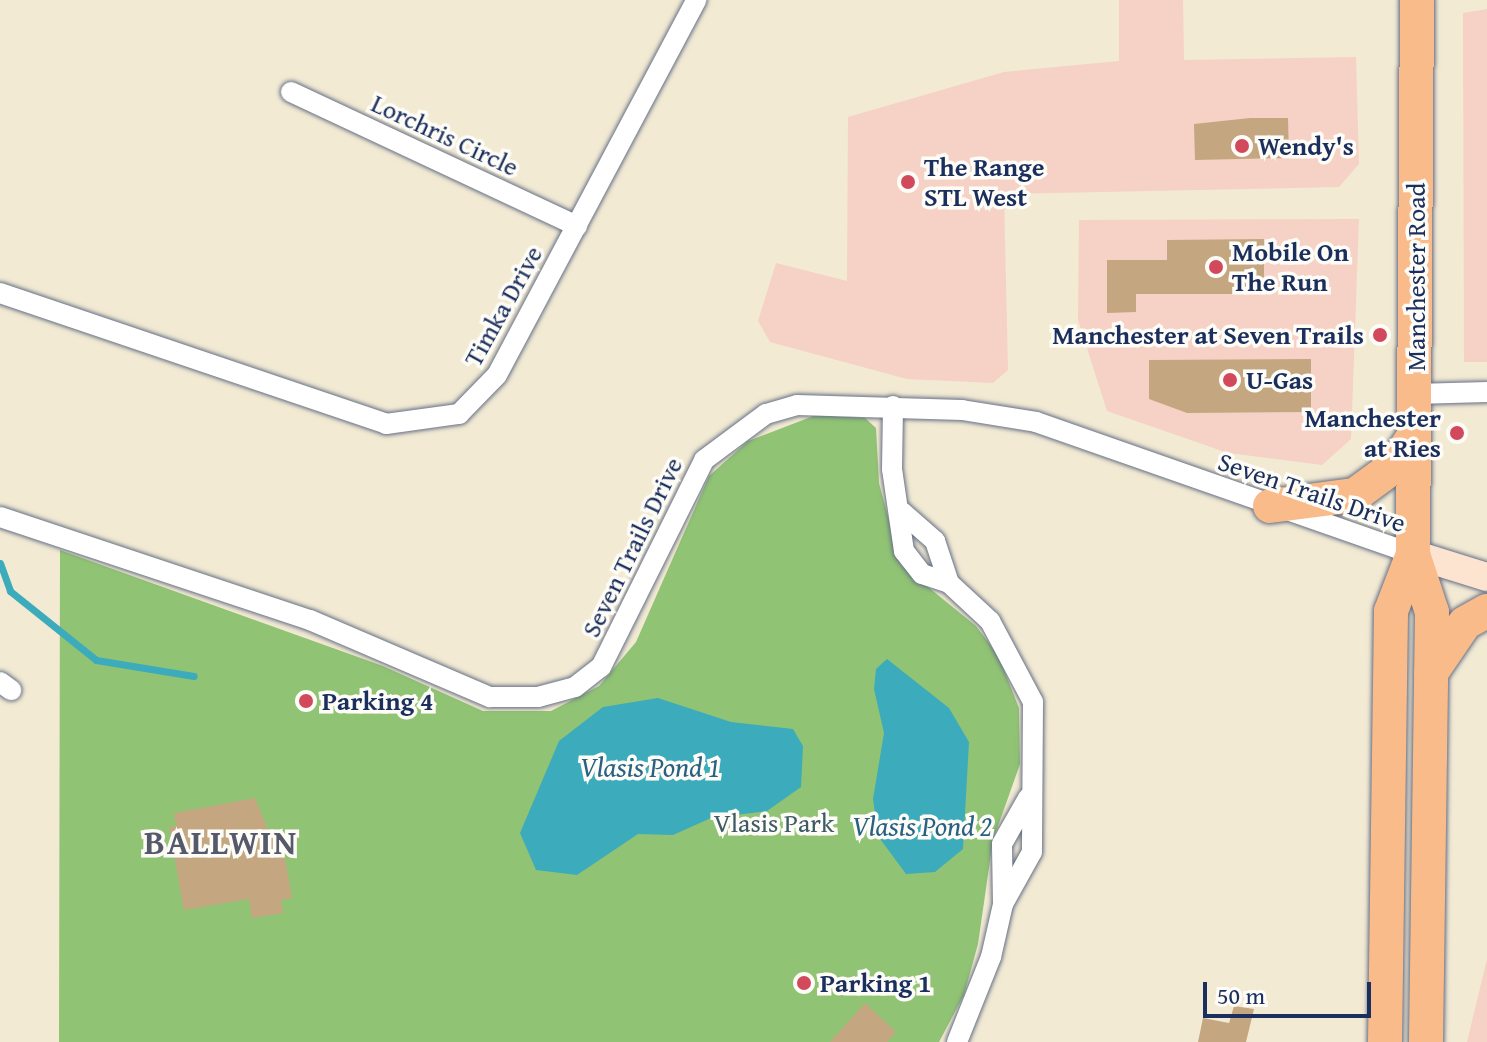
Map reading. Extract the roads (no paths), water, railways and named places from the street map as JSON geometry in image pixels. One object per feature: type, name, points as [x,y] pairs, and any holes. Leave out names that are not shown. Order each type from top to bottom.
[{"type":"highway","name":"Manchester Road","points":[[1417,0],[1413,554],[1432,612],[1426,1042]]},
{"type":"highway","points":[[1270,506],[1355,495],[1393,467],[1414,436]]},
{"type":"highway","name":"Manchester Road","points":[[1385,1042],[1391,611],[1413,554]]},
{"type":"highway","points":[[1431,674],[1465,623],[1487,611]]},
{"type":"street","name":"Timka Drive","points":[[0,293],[386,424],[436,423],[479,399],[497,375],[696,0]]},
{"type":"street","name":"Lorchris Circle","points":[[291,92],[577,226]]},
{"type":"street","points":[[1415,394],[1487,392]]},
{"type":"street","name":"Seven Trails Drive","points":[[0,517],[310,620],[490,697],[538,697],[575,687],[601,667],[704,460],[731,436],[797,405],[893,406],[1036,422],[1413,554]]},
{"type":"street","points":[[893,406],[892,469],[910,563],[949,583],[990,621],[1024,675],[1036,734],[1028,798],[1032,852],[1003,904]]},
{"type":"street","points":[[902,512],[935,541],[949,583]]},
{"type":"street","points":[[1413,554],[1487,577]]},
{"type":"street","points":[[957,1042],[983,991],[1003,904],[1002,844],[1028,798]]},
{"type":"water","name":"Vlasis Pond 2","points":[[887,659],[949,708],[969,742],[963,849],[935,872],[906,874],[878,836],[873,799],[884,733],[874,689],[876,669]]},
{"type":"water","name":"Vlasis Pond 1","points":[[658,698],[731,722],[793,729],[803,746],[801,787],[767,811],[711,818],[673,835],[638,834],[577,875],[536,870],[520,833],[559,741],[603,707]]},
{"type":"waterway","points":[[0,563],[10,591],[96,660],[194,676]]},
{"type":"place","name":"Wendy's","points":[[1242,146]]},
{"type":"place","name":"The Range STL West","points":[[908,182]]},
{"type":"place","name":"Mobile On The Run","points":[[1216,267]]},
{"type":"place","name":"Manchester at Seven Trails","points":[[1380,335]]},
{"type":"place","name":"U-Gas","points":[[1230,380]]},
{"type":"place","name":"Manchester at Ries","points":[[1457,433]]},
{"type":"place","name":"Parking 4","points":[[306,701]]},
{"type":"place","name":"Parking 1","points":[[804,983]]},
{"type":"district","name":"BALLWIN","points":[[221,842]]},
{"type":"park label","name":"Vlasis Park","points":[[774,823]]}]
